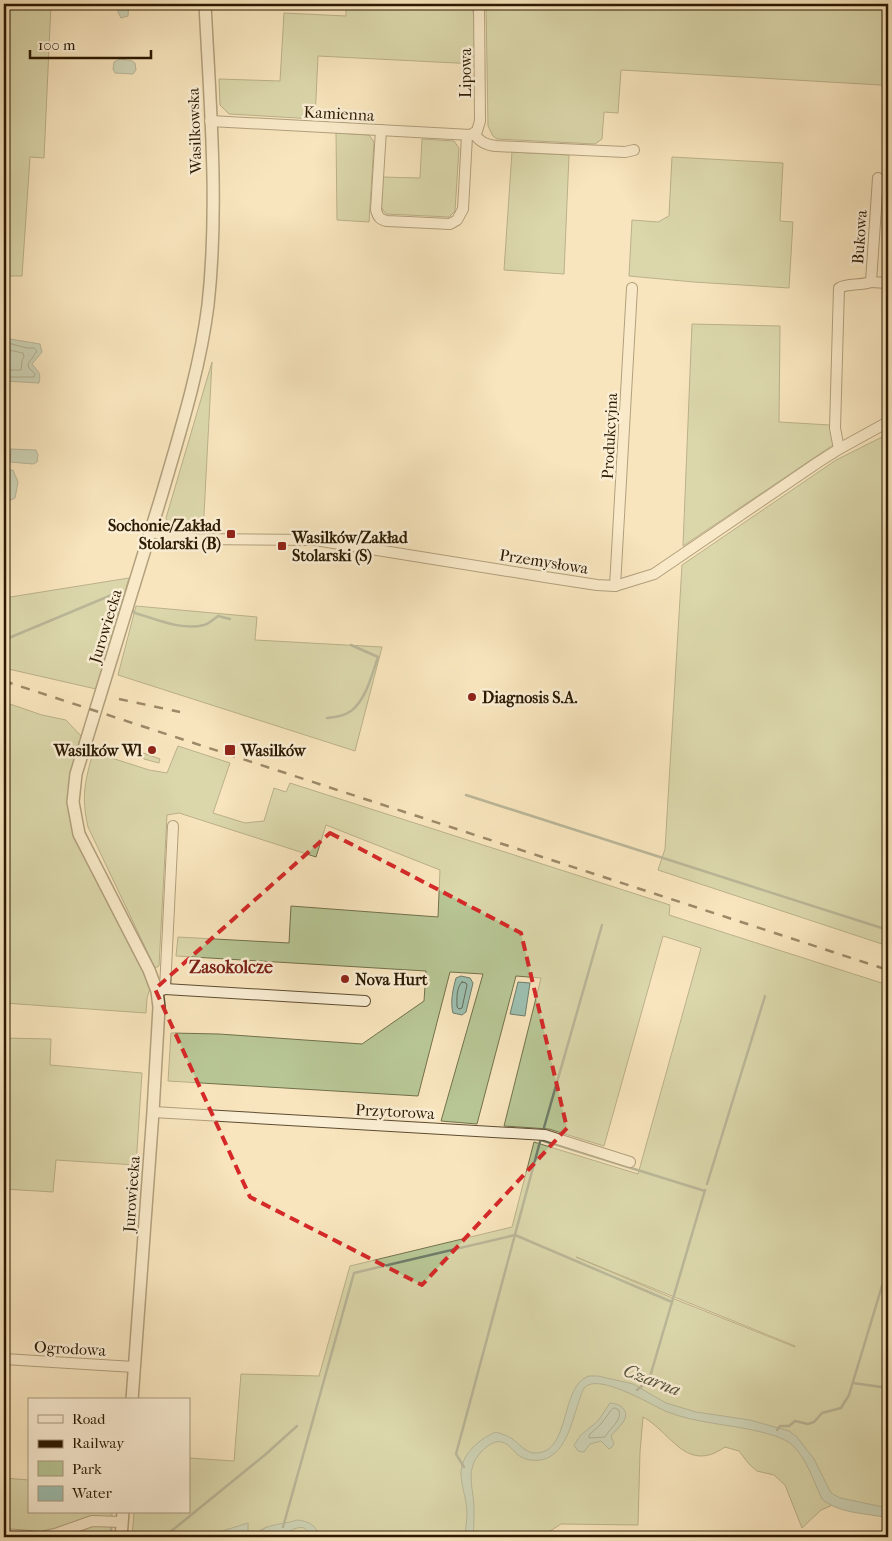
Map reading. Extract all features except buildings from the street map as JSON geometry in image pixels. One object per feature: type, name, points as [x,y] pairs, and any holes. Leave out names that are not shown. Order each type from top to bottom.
[{"type":"street","name":"Wasilkowska","points":[[205,4],[213,198],[212,257]]},
{"type":"street","name":"Lipowa","points":[[381,130],[376,210],[378,217],[387,220],[450,224],[458,220],[462,212],[471,134],[478,128],[480,121],[479,4]]},
{"type":"street","name":"Kamienna","points":[[210,121],[471,134],[488,145],[496,146],[625,152],[634,150]]},
{"type":"street","name":"Bukowa","points":[[878,178],[871,282],[888,283]]},
{"type":"street","name":"Jurowiecka","points":[[161,990],[79,834],[73,802],[76,774],[151,532],[182,424],[199,357],[208,307],[212,257]]},
{"type":"street","points":[[839,449],[835,428],[839,288],[844,285],[860,285],[871,282]]},
{"type":"street","name":"Produkcyjna","points":[[615,586],[632,288]]},
{"type":"street","name":"Przemysłowa","points":[[151,532],[193,539],[315,540],[597,585],[615,586],[654,574],[839,449],[888,422]]},
{"type":"street","name":"Jurowiecka","points":[[132,1398],[173,826]]},
{"type":"street","points":[[161,990],[364,1001]]},
{"type":"street","name":"Przytorowa","points":[[153,1112],[546,1135],[630,1162]]},
{"type":"street","name":"Ogrodowa","points":[[4,1359],[134,1367]]},
{"type":"street","points":[[4,1534],[41,1537],[92,1521],[123,1517],[121,1537]]},
{"type":"highlighted area","points":[[330,833],[521,933],[567,1128],[422,1285],[250,1197],[155,989]]},
{"type":"green space","points":[[4,4],[51,4],[44,158],[30,157],[22,276],[4,276]]},
{"type":"green space","points":[[346,4],[476,4],[476,64],[318,56],[315,119],[229,114],[220,105],[219,79],[280,81],[284,13],[346,16]]},
{"type":"green space","points":[[486,4],[888,4],[888,92],[881,85],[621,70],[618,113],[604,112],[602,139],[595,144],[497,139],[493,136],[488,126]]},
{"type":"green space","points":[[336,133],[369,135],[374,142],[369,222],[337,220]]},
{"type":"green space","points":[[422,139],[454,141],[459,148],[455,211],[449,217],[386,214],[381,207],[382,177],[420,178]]},
{"type":"green space","points":[[512,152],[569,155],[564,274],[504,270]]},
{"type":"green space","points":[[672,157],[783,163],[780,221],[793,222],[789,288],[629,276],[632,220],[658,222],[669,216]]},
{"type":"green space","points":[[692,324],[780,326],[779,422],[830,425],[833,445],[683,546]]},
{"type":"green space","points":[[212,362],[203,533],[170,526],[166,518]]},
{"type":"green space","points":[[888,434],[888,946],[658,870],[665,849],[682,565],[836,460]]},
{"type":"green space","points":[[129,578],[96,689],[4,668],[4,598]]},
{"type":"green space","points":[[136,606],[257,617],[255,640],[382,647],[355,751],[118,675]]},
{"type":"green space","points":[[4,702],[42,715],[66,720],[82,737],[68,785],[73,788],[79,834],[153,979],[147,998],[146,1013],[4,1003]]},
{"type":"green space","points":[[178,746],[230,763],[213,813],[245,823],[264,821],[274,788],[286,792],[290,783],[670,905],[669,915],[888,985],[888,1512],[835,1504],[821,1510],[802,1528],[785,1485],[774,1475],[757,1471],[739,1451],[725,1447],[711,1454],[700,1456],[690,1454],[643,1417],[638,1525],[561,1524],[541,1537],[276,1537],[267,1527],[261,1530],[256,1537],[132,1537],[134,1514],[190,1514],[190,1458],[234,1461],[241,1374],[319,1376],[350,1266],[512,1227],[534,1142],[638,1174],[701,948],[663,936],[604,1146],[549,1129],[504,1126],[541,978],[516,976],[477,1124],[441,1121],[483,974],[450,972],[418,1096],[168,1081],[171,1033],[219,1034],[362,1044],[424,1001],[426,971],[176,956],[178,937],[289,943],[291,906],[438,917],[440,870],[326,825],[316,857],[179,813],[167,815],[159,966],[155,968],[88,827],[84,798],[93,752],[149,770],[167,773]],"holes":[[[576,1257],[795,1346],[677,1300]]]},
{"type":"green space","points":[[129,748],[160,759],[159,763],[144,759],[139,752],[134,751],[128,754]]},
{"type":"green space","points":[[4,1038],[51,1039],[50,1065],[142,1073],[136,1165],[56,1160],[53,1192],[4,1189]]},
{"type":"green space","points":[[4,1478],[28,1480],[28,1514],[112,1514],[111,1537],[4,1537]]},
{"type":"water","points":[[119,4],[129,4],[128,16],[121,18],[118,12]]},
{"type":"water","points":[[120,59],[135,63],[136,70],[133,74],[115,73],[113,69],[114,62]]},
{"type":"water","points":[[4,338],[40,344],[42,352],[32,364],[39,373],[39,383],[4,381]]},
{"type":"water","points":[[11,449],[36,450],[38,455],[37,462],[33,464],[10,462]]},
{"type":"water","points":[[13,470],[18,482],[15,498],[11,500],[4,499],[4,471]]},
{"type":"water","points":[[461,976],[470,978],[473,983],[466,1012],[462,1015],[453,1013],[452,1004],[456,978]]},
{"type":"water","points":[[518,982],[530,983],[525,1016],[510,1014]]},
{"type":"water","points":[[589,1376],[598,1376],[633,1384],[666,1403],[696,1412],[750,1420],[789,1431],[797,1437],[814,1459],[831,1493],[840,1498],[888,1508],[888,1518],[837,1508],[822,1499],[809,1469],[796,1448],[781,1438],[753,1430],[677,1415],[611,1386],[591,1384],[584,1388],[563,1443],[551,1456],[539,1460],[526,1459],[504,1443],[497,1442],[486,1447],[476,1458],[471,1471],[474,1507],[473,1537],[465,1537],[467,1509],[461,1475],[467,1454],[484,1438],[496,1432],[511,1438],[529,1452],[537,1453],[548,1449],[561,1430],[573,1392],[580,1382]]},
{"type":"water","points":[[610,1403],[619,1405],[626,1414],[623,1422],[611,1436],[614,1444],[612,1447],[609,1449],[601,1441],[590,1444],[584,1452],[578,1451],[574,1445],[581,1435],[598,1421]]},
{"type":"water","points":[[297,1520],[312,1525],[319,1537],[309,1537],[307,1531],[300,1527],[277,1537],[256,1537],[263,1529]]},
{"type":"water","points":[[248,1523],[248,1537],[203,1537]]},
{"type":"water","points":[[403,1531],[417,1537],[386,1537],[396,1532]]},
{"type":"waterway","points":[[473,4],[474,13]]},
{"type":"waterway","points":[[4,640],[114,594],[124,603]]},
{"type":"waterway","points":[[131,609],[135,613],[160,621],[187,626],[206,624],[218,616],[230,619]]},
{"type":"waterway","points":[[327,718],[346,714],[356,706],[368,686],[378,657],[351,645]]},
{"type":"waterway","points":[[466,795],[888,930]]},
{"type":"waterway","points":[[543,1131],[602,925]]},
{"type":"waterway","points":[[707,1184],[765,996]]},
{"type":"waterway","points":[[464,1467],[456,1454],[541,1138]]},
{"type":"waterway","points":[[541,1140],[705,1191]]},
{"type":"waterway","name":"Czarna","points":[[637,1390],[649,1380],[705,1190]]},
{"type":"waterway","points":[[283,1527],[354,1273],[515,1235],[672,1302]]},
{"type":"waterway","points":[[777,1430],[780,1426],[789,1426],[795,1421],[808,1424],[814,1422],[822,1413],[841,1408],[849,1395],[888,1266]]},
{"type":"waterway","points":[[853,1383],[888,1388]]},
{"type":"waterway","points":[[164,1537],[266,1454],[297,1426]]},
{"type":"waterway","points":[[110,1537],[112,1524]]},
{"type":"railway","points":[[4,681],[888,970]]},
{"type":"railway","points":[[119,699],[180,712]]},
{"type":"place","name":"Sochonie/Zakład Stolarski (B)","points":[[231,534]]},
{"type":"place","name":"Wasilków/Zakład Stolarski (S)","points":[[282,546]]},
{"type":"place","name":"Diagnosis S.A.","points":[[472,697]]},
{"type":"place","name":"Wasilków Wl","points":[[152,750]]},
{"type":"place","name":"Wasilków","points":[[230,750]]},
{"type":"place","name":"Nova Hurt","points":[[345,979]]},
{"type":"district","name":"Zasokolcze","points":[[231,967]]}]
